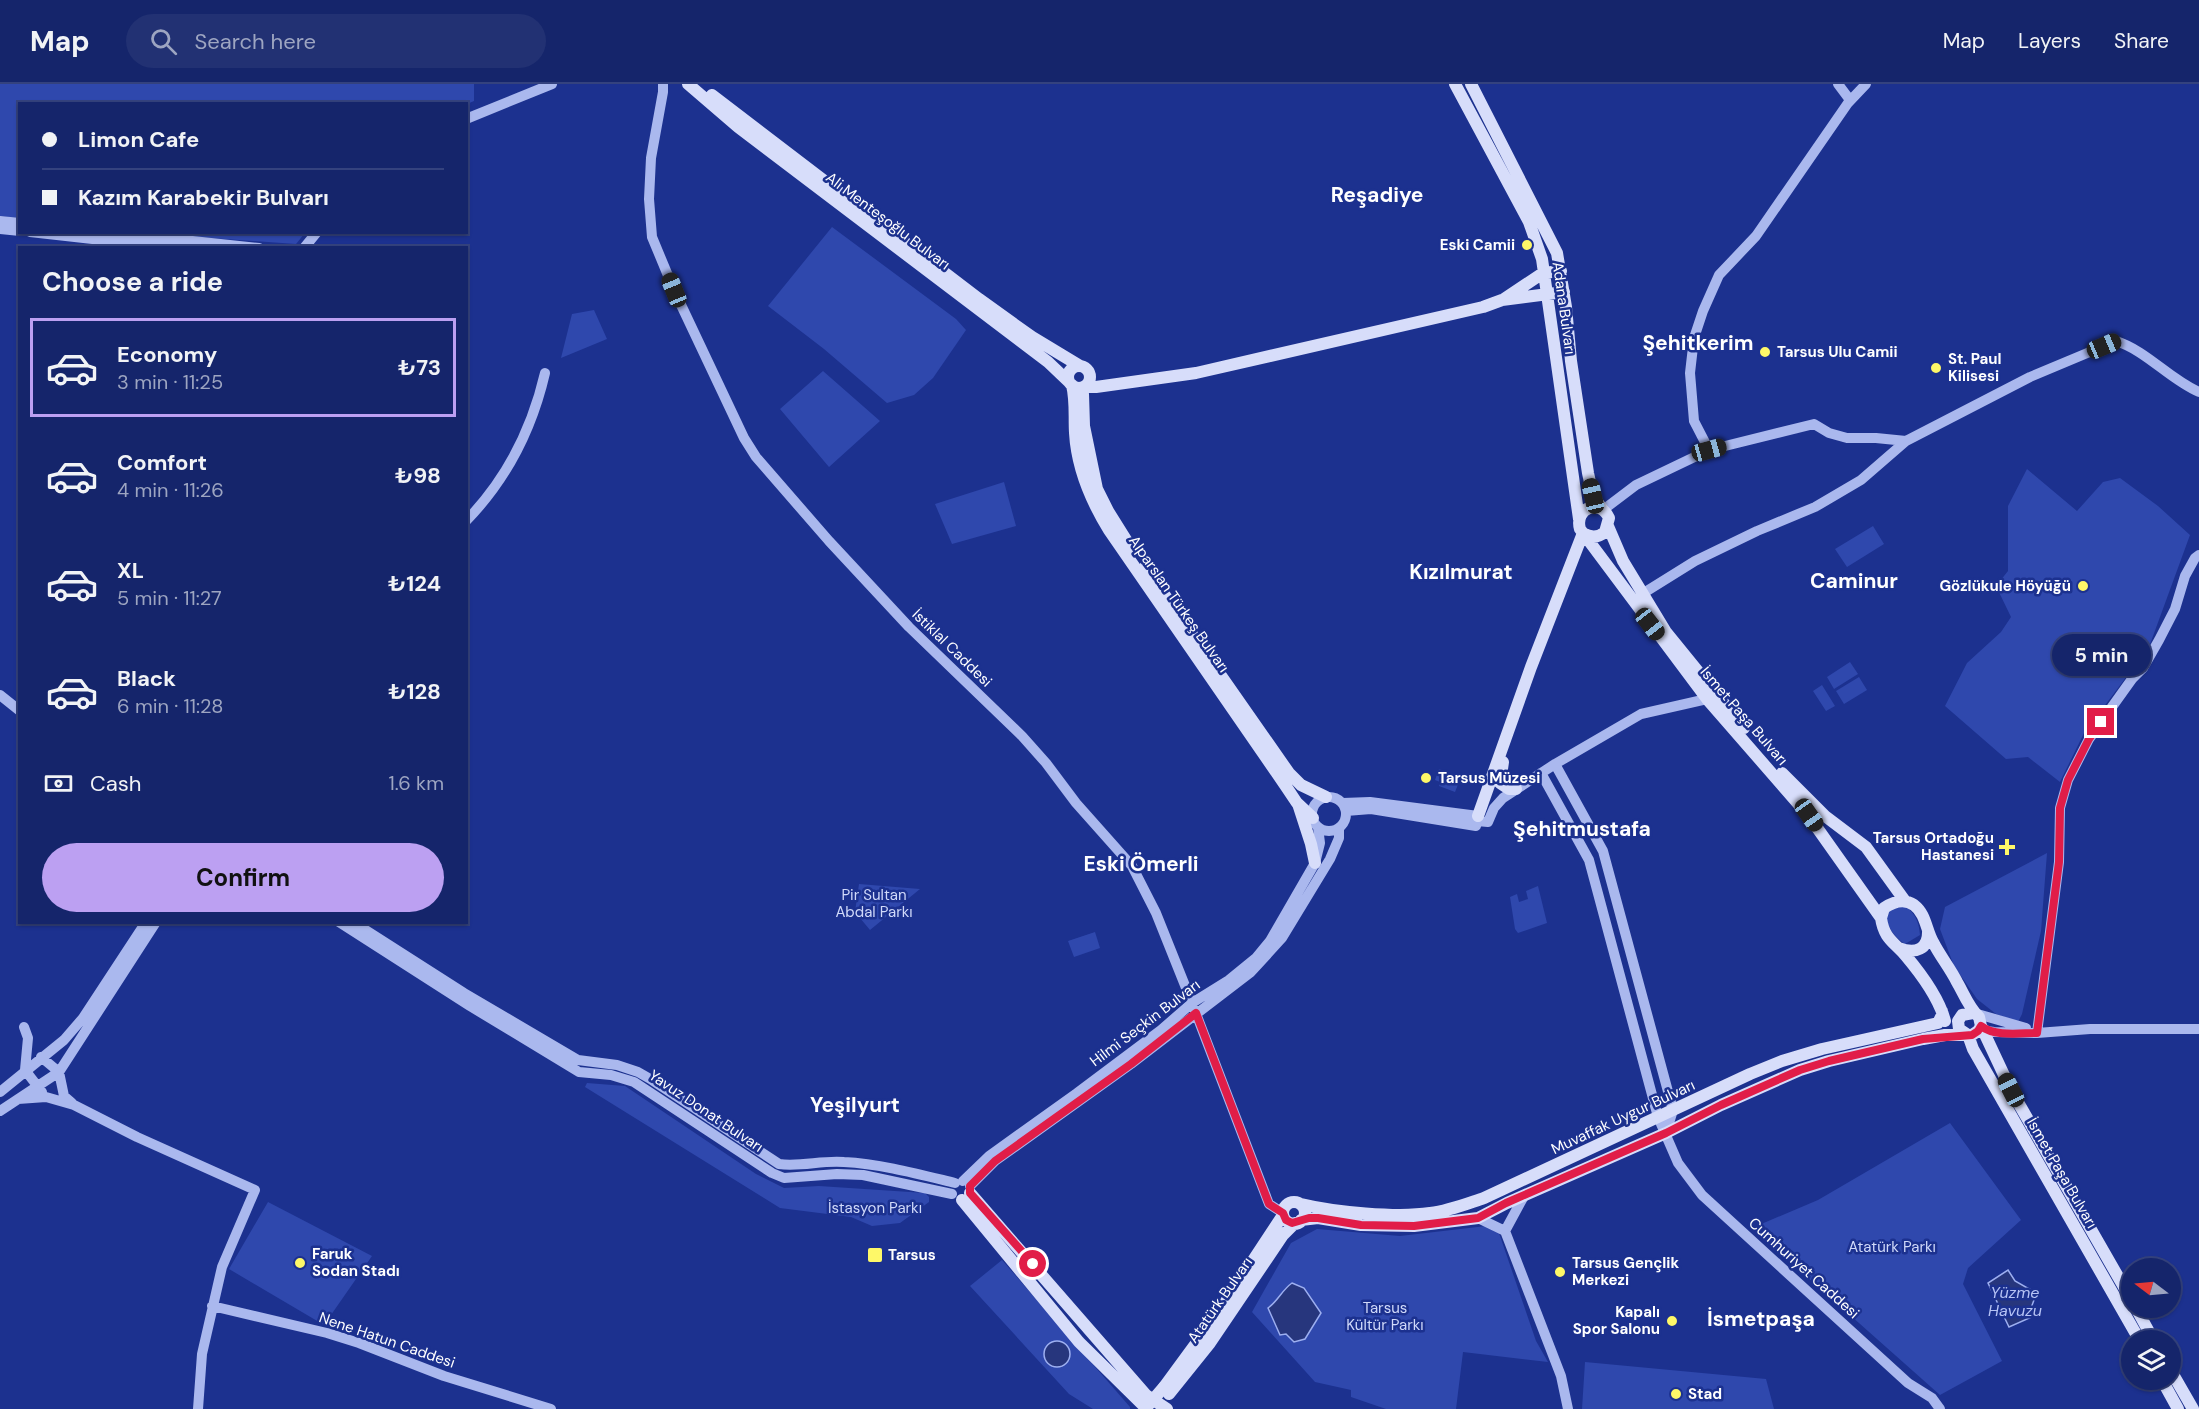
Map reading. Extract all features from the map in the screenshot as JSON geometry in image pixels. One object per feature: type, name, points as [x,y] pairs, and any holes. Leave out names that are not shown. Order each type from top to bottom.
[{"type":"main road","name":"Ali Menteşoğlu Bulvarı","points":[[688,84],[738,127],[1048,362],[1079,381]]},
{"type":"main road","name":"Ali Menteşoğlu Bulvarı","points":[[698,84],[1032,337],[1079,381]]},
{"type":"main road","name":"Adana Bulvarı","points":[[1455,84],[1529,222],[1542,259],[1579,519]]},
{"type":"main road","name":"Adana Bulvarı","points":[[1471,84],[1551,240],[1561,271],[1571,361],[1588,473],[1593,496],[1603,510]]},
{"type":"main road","points":[[1079,381],[1096,387],[1159,380],[1196,373],[1483,307],[1502,300],[1544,273],[1561,271]]},
{"type":"main road","points":[[1502,300],[1564,292]]},
{"type":"main road","name":"Alparslan Türkeş Bulvarı","points":[[1079,381],[1083,394],[1084,426],[1090,462],[1097,489],[1108,511],[1131,548],[1186,623],[1289,773],[1301,785],[1326,797]]},
{"type":"main road","name":"Alparslan Türkeş Bulvarı","points":[[1079,381],[1077,444],[1094,506],[1297,803],[1316,822]]},
{"type":"main road","points":[[1481,820],[1531,667],[1583,533],[1579,519],[1588,507],[1594,506],[1603,510],[1609,518],[1605,532],[1597,537],[1583,533]]},
{"type":"main road","points":[[1608,526],[1623,561],[1642,594],[1711,696]]},
{"type":"main road","name":"İsmet Paşa Bulvarı","points":[[1583,533],[1711,696],[1809,815],[1881,918],[1884,933],[1893,945],[1907,957],[1941,1007],[1942,1022]]},
{"type":"main road","name":"İsmet Paşa Bulvarı","points":[[1711,696],[1825,816],[1866,847],[1905,901],[1917,907],[1932,941],[1957,980],[1973,1012],[1979,1017],[2011,1090],[2121,1282]]},
{"type":"main road","points":[[1512,723],[1500,783],[1509,789],[1516,789]]},
{"type":"main road","points":[[1297,803],[1315,863]]},
{"type":"main road","points":[[1881,918],[1884,908],[1895,902],[1905,901]]},
{"type":"main road","points":[[1899,948],[1909,952],[1924,946],[1928,929]]},
{"type":"main road","points":[[1973,1012],[1966,1013],[1960,1018],[1959,1029],[1968,1035],[1975,1034],[1981,1026]]},
{"type":"main road","name":"Muvaffak Uygur Bulvarı","points":[[1301,1204],[1315,1208],[1401,1215],[1429,1214],[1458,1208],[1782,1061],[1822,1049],[1960,1018]]},
{"type":"main road","name":"İsmet Paşa Bulvarı","points":[[1968,1035],[2134,1330]]},
{"type":"main road","name":"Muvaffak Uygur Bulvarı","points":[[1298,1222],[1318,1218],[1361,1225],[1414,1226],[1478,1218],[1800,1070],[1923,1039],[1968,1035]]},
{"type":"main road","points":[[962,1189],[1144,1404],[1167,1409]]},
{"type":"main road","points":[[1291,1202],[1301,1204],[1304,1214],[1298,1222],[1286,1220],[1283,1214],[1285,1206],[1291,1202]]},
{"type":"main road","name":"Atatürk Bulvarı","points":[[1166,1390],[1283,1214]]},
{"type":"main road","name":"Atatürk Bulvarı","points":[[1166,1390],[1210,1343],[1283,1235],[1298,1222]]},
{"type":"main road","points":[[2181,1388],[2193,1409]]},
{"type":"main road","points":[[1144,1404],[1166,1390]]},
{"type":"main road","points":[[1156,1409],[1166,1390]]},
{"type":"main road","points":[[2168,1390],[2178,1409]]},
{"type":"street","points":[[468,117],[552,84]]},
{"type":"street","points":[[1838,84],[1850,100]]},
{"type":"street","points":[[1709,450],[1694,421],[1690,374],[1694,338],[1703,312],[1719,276],[1756,236],[1850,100],[1866,84]]},
{"type":"street","name":"İstiklal Caddesi","points":[[663,88],[651,158],[649,199],[652,237],[674,290],[744,438],[756,457],[829,541],[907,624],[1022,736],[1076,803],[1132,866],[1156,913],[1269,1204],[1283,1214]]},
{"type":"street","points":[[0,221],[18,223]]},
{"type":"street","points":[[0,230],[18,231]]},
{"type":"street","points":[[48,234],[155,246]]},
{"type":"street","points":[[127,234],[240,246]]},
{"type":"street","points":[[306,246],[315,234]]},
{"type":"street","points":[[1642,594],[1695,561],[1756,531],[1815,507],[1861,480],[1906,441],[2030,377],[2116,341],[2130,345],[2172,377],[2199,392]]},
{"type":"street","points":[[468,519],[498,482],[524,437],[545,374]]},
{"type":"street","points":[[1603,510],[1636,485],[1709,450],[1814,424],[1829,433],[1847,438],[1906,441]]},
{"type":"street","points":[[2037,1033],[2059,862],[2060,808],[2068,780],[2089,739],[2132,679],[2143,668],[2175,609],[2185,576],[2199,555]]},
{"type":"street","points":[[0,695],[18,709]]},
{"type":"street","points":[[1345,807],[1370,802],[1481,820],[1503,798],[1516,789],[1641,714],[1711,696]]},
{"type":"street","points":[[1555,764],[1603,851],[1673,1110],[1666,1133]]},
{"type":"street","name":"Cumhuriyet Caddesi","points":[[1541,773],[1589,860],[1658,1117],[1678,1163],[1702,1195],[1908,1383],[1932,1398],[1940,1409]]},
{"type":"street","points":[[1326,797],[1333,797],[1345,807],[1346,817],[1339,828],[1328,831],[1316,822],[1312,812],[1317,802],[1326,797]]},
{"type":"street","name":"Hilmi Seçkin Bulvarı","points":[[962,1189],[995,1161],[1131,1064],[1194,1008],[1256,958],[1270,941],[1315,863],[1320,843],[1316,822]]},
{"type":"street","name":"Hilmi Seçkin Bulvarı","points":[[1194,1008],[1230,991],[1282,938],[1330,859],[1340,838],[1339,828]]},
{"type":"street","points":[[1601,904],[1615,896]]},
{"type":"street","points":[[0,1092],[64,1040],[83,1018],[145,924]]},
{"type":"street","points":[[0,1111],[59,1072],[155,924]]},
{"type":"street","name":"Yavuz Donat Bulvarı","points":[[342,924],[579,1072],[611,1075],[634,1082],[772,1173],[784,1178],[837,1174],[863,1175],[962,1189]]},
{"type":"street","name":"Yavuz Donat Bulvarı","points":[[356,924],[455,987],[578,1060],[617,1065],[652,1080],[779,1164],[846,1162],[906,1171],[962,1189]]},
{"type":"street","points":[[1973,1012],[2037,1033]]},
{"type":"street","points":[[1981,1026],[1987,1031],[1994,1032],[2037,1033],[2090,1029],[2199,1029]]},
{"type":"street","points":[[24,1027],[28,1038],[25,1070],[46,1097]]},
{"type":"street","points":[[41,1057],[59,1072],[64,1096],[74,1105]]},
{"type":"street","points":[[18,1100],[46,1097],[74,1105],[137,1137],[255,1190],[222,1267],[202,1354],[198,1409]]},
{"type":"street","points":[[1505,1231],[1524,1196]]},
{"type":"street","points":[[1478,1218],[1505,1231],[1561,1376],[1568,1409]]},
{"type":"street","name":"Nene Hatun Caddesi","points":[[212,1306],[338,1336],[444,1376],[551,1409]]},
{"type":"green space","points":[[0,84],[474,84],[474,101],[468,104],[18,102],[18,218],[0,216]]},
{"type":"green space","points":[[832,227],[956,319],[966,330],[933,378],[914,395],[887,403],[824,349],[768,306]]},
{"type":"green space","points":[[156,234],[304,234],[296,244]]},
{"type":"green space","points":[[594,310],[607,339],[561,358],[572,314]]},
{"type":"green space","points":[[823,371],[880,421],[829,467],[780,409]]},
{"type":"green space","points":[[2027,469],[2077,511],[2103,482],[2120,478],[2158,506],[2190,535],[2149,647],[2084,733],[2060,782],[2028,757],[2006,759],[1945,706],[1967,663],[2001,632],[2011,617],[1996,586],[2008,571],[2008,506]]},
{"type":"green space","points":[[1004,482],[1016,526],[952,544],[935,504]]},
{"type":"green space","points":[[1873,526],[1884,544],[1847,567],[1835,549]]},
{"type":"green space","points":[[1850,662],[1858,674],[1834,689],[1827,677]]},
{"type":"green space","points":[[1859,677],[1867,690],[1844,704],[1836,691]]},
{"type":"green space","points":[[1822,685],[1835,706],[1826,711],[1813,691]]},
{"type":"green space","points":[[1439,769],[1461,777],[1455,792],[1439,786],[1440,782],[1435,780]]},
{"type":"green space","points":[[2047,853],[2041,931],[2022,1014],[2018,1022],[1996,1014],[1977,999],[1954,966],[1940,929],[1945,907]]},
{"type":"green space","name":"Pir Sultan Abdal Parkı","points":[[859,884],[920,889],[870,930],[855,912]]},
{"type":"green space","points":[[1538,886],[1547,923],[1518,933],[1515,929],[1510,897],[1517,894],[1519,902],[1528,899],[1526,891]]},
{"type":"green space","points":[[1902,903],[1915,917],[1920,935],[1905,944],[1891,930],[1886,916],[1886,911]]},
{"type":"green space","points":[[1095,932],[1100,948],[1074,957],[1068,941]]},
{"type":"green space","name":"İstasyon Parkı","points":[[587,1083],[625,1086],[756,1174],[784,1188],[819,1186],[925,1193],[929,1197],[929,1202],[900,1223],[872,1226],[851,1217],[780,1208],[585,1087]]},
{"type":"green space","name":"Atatürk Parkı","points":[[1950,1123],[2021,1220],[1968,1268],[1963,1284],[2002,1361],[1940,1395],[1752,1228],[1818,1200]]},
{"type":"green space","name":"Faruk Sodan Stadı","points":[[268,1202],[372,1256],[324,1325],[229,1269]]},
{"type":"green space","name":"Tarsus Kültür Parkı","points":[[1486,1226],[1499,1233],[1536,1341],[1548,1362],[1463,1352],[1456,1409],[1386,1409],[1351,1397],[1351,1390],[1315,1382],[1252,1312],[1291,1243],[1317,1229],[1400,1236]]},
{"type":"green space","points":[[1002,1260],[1130,1409],[1093,1409],[1069,1394],[970,1286]]},
{"type":"green space","name":"Stad","points":[[1585,1362],[1766,1379],[1774,1409],[1582,1409]]},
{"type":"water","name":"Yüzme Havuzu","points":[[2008,1270],[2015,1281],[2031,1290],[2034,1300],[2031,1308],[2034,1316],[2009,1327],[1988,1283]]},
{"type":"water","points":[[1292,1283],[1304,1288],[1321,1313],[1305,1339],[1294,1342],[1286,1334],[1280,1335],[1268,1308]]},
{"type":"water","points":[[1057,1341],[1066,1345],[1070,1354],[1066,1363],[1057,1367],[1048,1363],[1044,1354],[1048,1345]]},
{"type":"place","name":"Eski Camii","points":[[1527,245]]},
{"type":"place","name":"Tarsus Ulu Camii","points":[[1765,352]]},
{"type":"place","name":"St. Paul Kilisesi","points":[[1936,368]]},
{"type":"place","name":"Gözlükule Höyüğü","points":[[2083,586]]},
{"type":"place","name":"Tarsus Müzesi","points":[[1426,778]]},
{"type":"place","name":"Tarsus Ortadoğu Hastanesi","points":[[2007,847]]},
{"type":"place","name":"Tarsus","points":[[875,1255]]},
{"type":"place","name":"Faruk Sodan Stadı","points":[[300,1263]]},
{"type":"place","name":"Tarsus Gençlik Merkezi","points":[[1560,1272]]},
{"type":"place","name":"Kapalı Spor Salonu","points":[[1672,1321]]},
{"type":"place","name":"Stad","points":[[1676,1394]]},
{"type":"district","name":"Reşadiye","points":[[1377,195]]},
{"type":"district","name":"Şehitkerim","points":[[1698,343]]},
{"type":"district","name":"Kızılmurat","points":[[1461,572]]},
{"type":"district","name":"Caminur","points":[[1854,581]]},
{"type":"district","name":"Şehitmustafa","points":[[1582,829]]},
{"type":"district","name":"Eski Ömerli","points":[[1141,864]]},
{"type":"district","name":"Yeşilyurt","points":[[855,1105]]},
{"type":"district","name":"İsmetpaşa","points":[[1761,1319]]},
{"type":"route","points":[[1033,1264],[970,1193],[970,1186],[995,1161],[1131,1064],[1196,1013],[1269,1204],[1283,1213],[1286,1220],[1292,1223],[1318,1218],[1348,1224],[1379,1226],[1414,1226],[1478,1218],[1506,1203],[1666,1133],[1721,1105],[1800,1070],[1829,1061],[1895,1044],[1945,1035],[1972,1035],[1981,1026],[1987,1031],[1994,1032],[2037,1033],[2059,862],[2060,808],[2068,780],[2089,739],[2101,722]]}]
